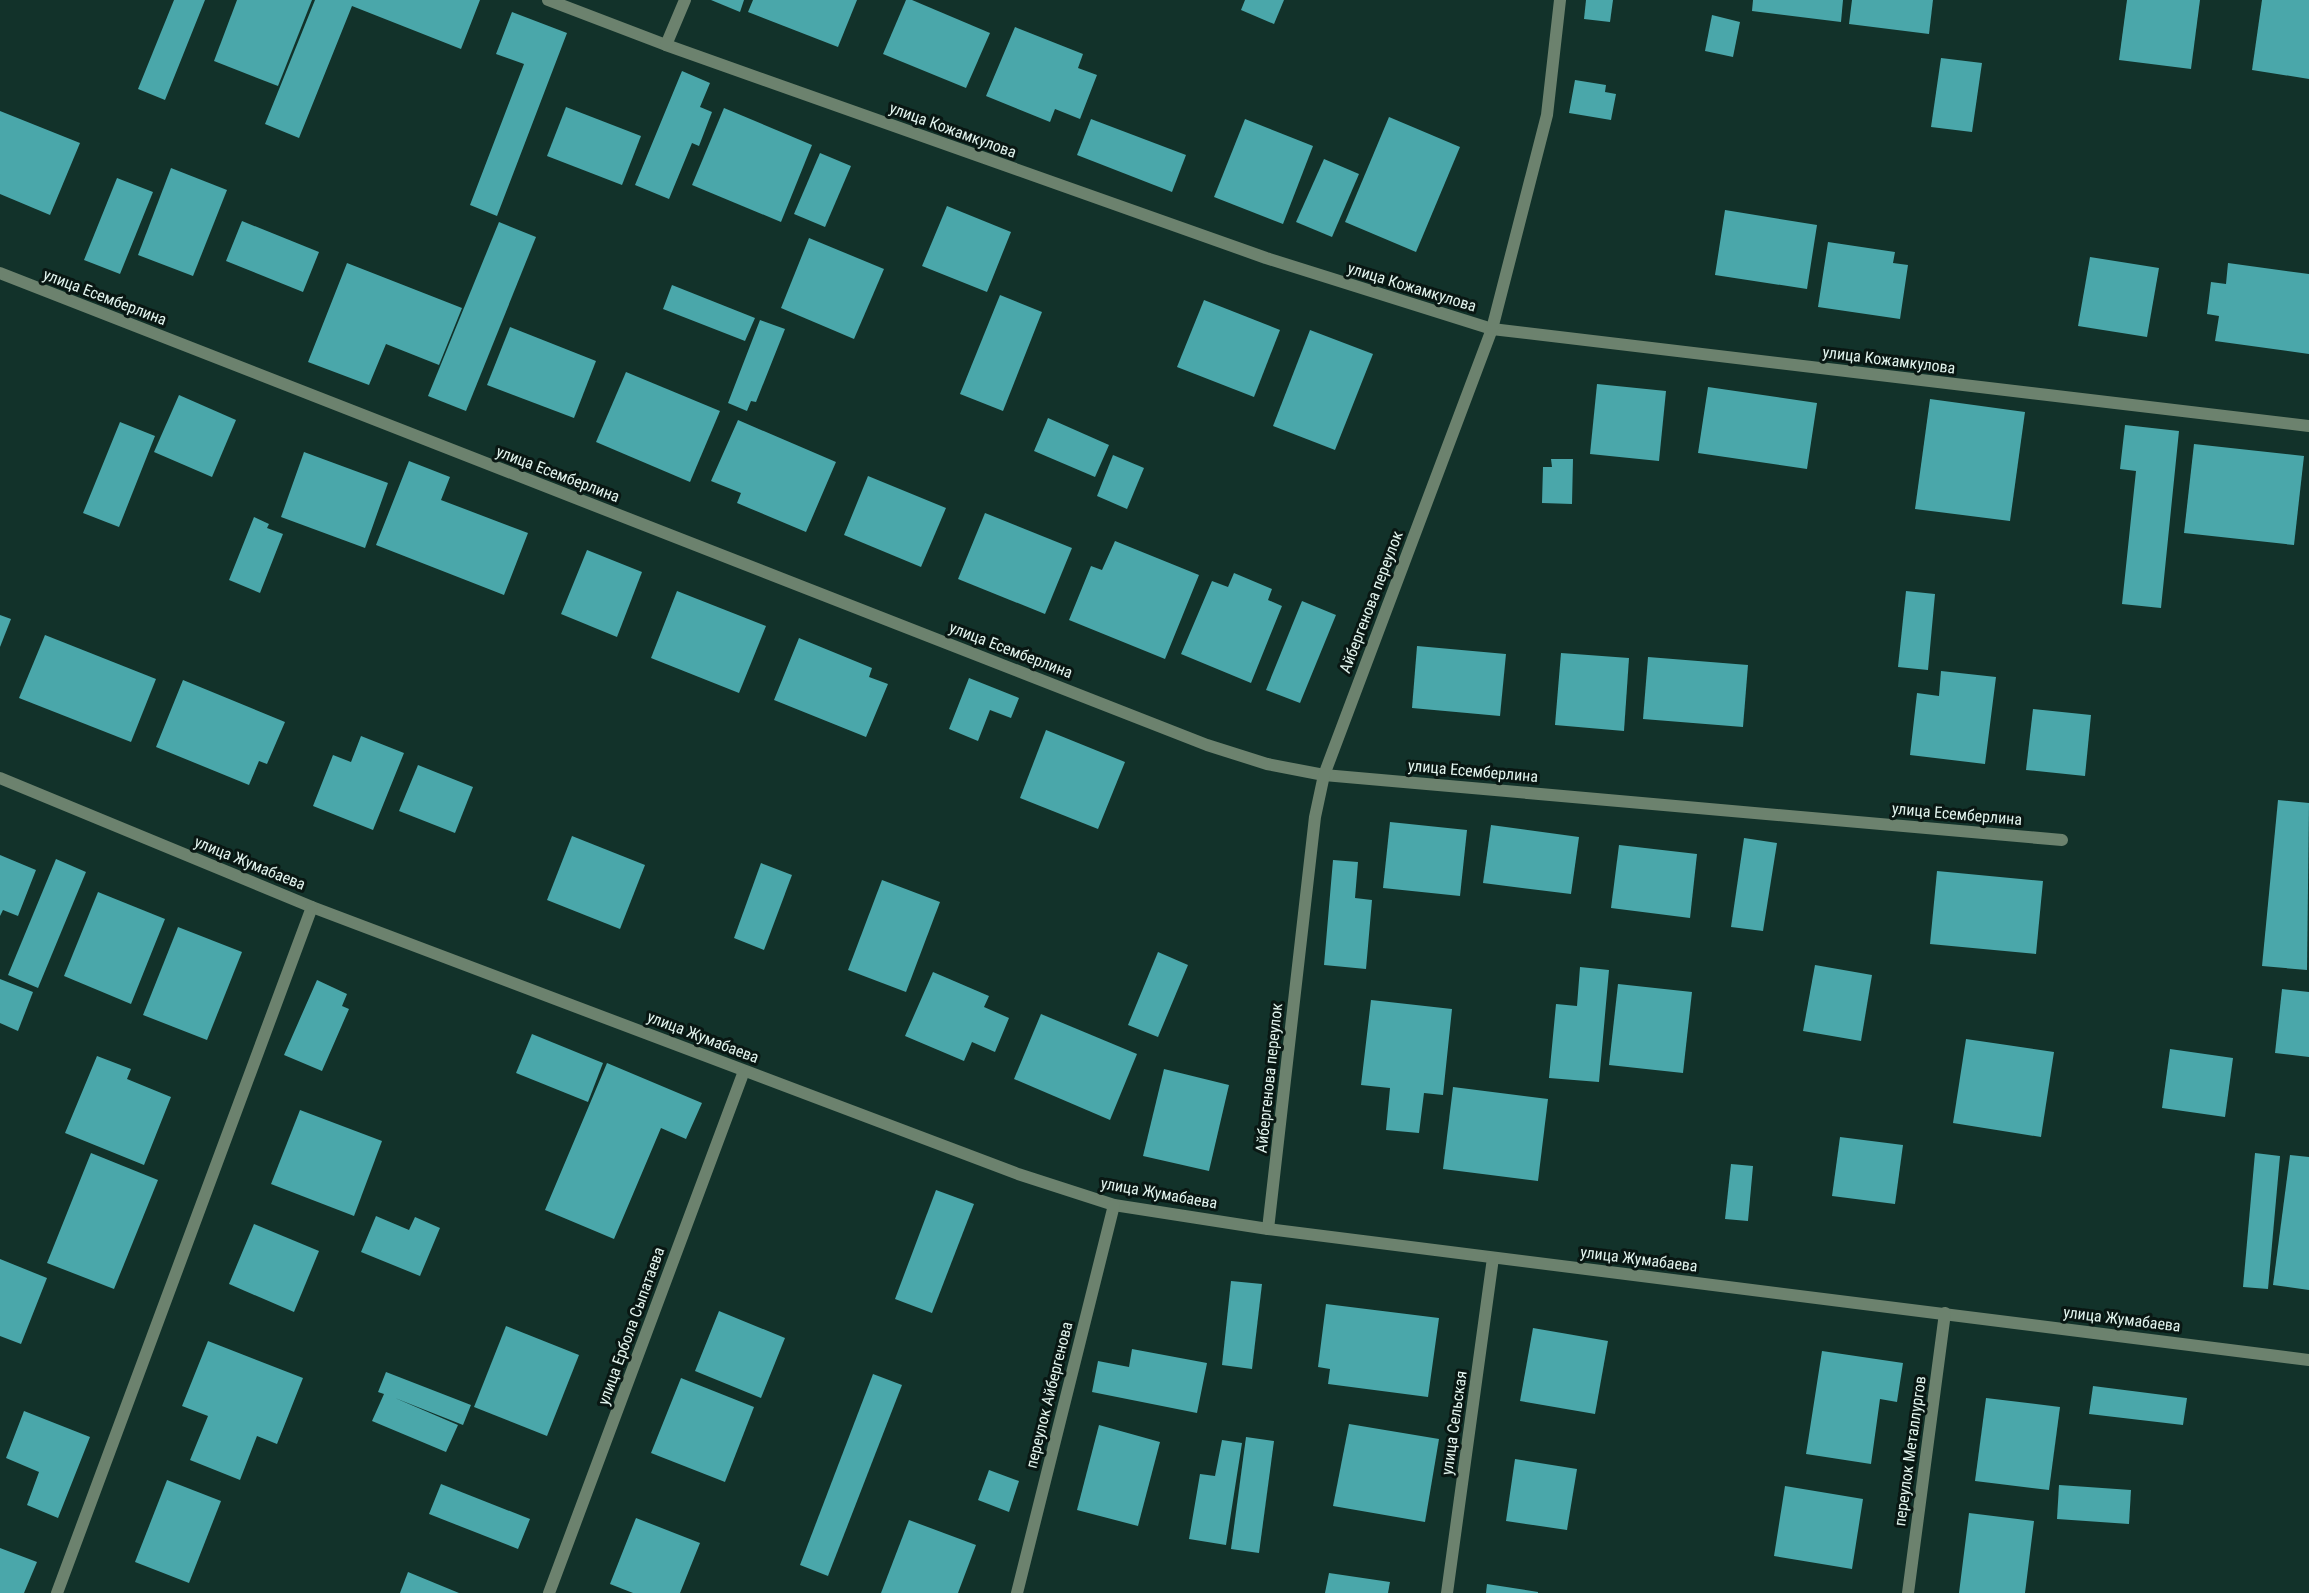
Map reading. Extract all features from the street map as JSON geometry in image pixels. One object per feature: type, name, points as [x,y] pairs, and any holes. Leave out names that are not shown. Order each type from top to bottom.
[{"type":"street","name":"улица Кожамкулова","points":[[548,0],[666,45],[1266,258],[1492,329],[2309,426]]},
{"type":"street","points":[[666,45],[685,0]]},
{"type":"street","name":"Айбергенова переулок","points":[[1268,1228],[1315,817],[1324,775],[1492,329],[1547,115],[1560,0]]},
{"type":"street","name":"улица Есемберлина","points":[[0,273],[1207,745],[1268,764],[1324,775],[2062,840]]},
{"type":"street","name":"улица Жумабаева","points":[[0,778],[312,907],[1018,1174],[1114,1205],[1493,1258],[2309,1360]]},
{"type":"street","points":[[57,1593],[312,907]]},
{"type":"street","name":"улица Ербола Сыпатаева","points":[[549,1593],[744,1071]]},
{"type":"street","name":"переулок Айбергенова","points":[[1017,1593],[1114,1205]]},
{"type":"street","name":"улица Сельская","points":[[1447,1593],[1493,1258]]},
{"type":"street","name":"переулок Металлургов","points":[[1908,1593],[1945,1313]]},
{"type":"building","points":[[174,0],[205,0],[165,100],[138,89]]},
{"type":"building","points":[[237,0],[312,0],[278,86],[214,61]]},
{"type":"building","points":[[315,0],[480,0],[461,49],[352,6],[299,138],[265,124]]},
{"type":"building","points":[[711,0],[744,0],[740,12]]},
{"type":"building","points":[[753,0],[857,0],[838,47],[748,12]]},
{"type":"building","points":[[906,0],[912,0],[990,33],[966,88],[883,54]]},
{"type":"building","points":[[1245,0],[1284,0],[1274,24],[1241,10]]},
{"type":"building","points":[[1586,0],[1613,0],[1610,22],[1584,19]]},
{"type":"building","points":[[1753,0],[1843,0],[1841,22],[1752,11]]},
{"type":"building","points":[[1852,0],[1933,0],[1929,34],[1849,24]]},
{"type":"building","points":[[2127,0],[2200,0],[2191,69],[2119,60]]},
{"type":"building","points":[[2262,0],[2309,0],[2309,79],[2252,70]]},
{"type":"building","points":[[512,12],[567,33],[497,216],[470,205],[524,64],[496,54]]},
{"type":"building","points":[[1712,15],[1740,22],[1733,57],[1705,51]]},
{"type":"building","points":[[1015,27],[1083,54],[1078,68],[1097,75],[1080,119],[1055,109],[1050,122],[986,96]]},
{"type":"building","points":[[1941,58],[1982,63],[1972,132],[1931,127]]},
{"type":"building","points":[[682,71],[710,83],[700,107],[712,112],[699,146],[692,143],[669,199],[635,185]]},
{"type":"building","points":[[1575,80],[1606,85],[1605,92],[1616,94],[1611,120],[1569,113]]},
{"type":"building","points":[[566,107],[641,136],[622,185],[547,156]]},
{"type":"building","points":[[724,108],[812,145],[781,222],[692,185]]},
{"type":"building","points":[[0,111],[80,143],[50,215],[0,194]]},
{"type":"building","points":[[1389,117],[1460,147],[1416,252],[1345,222]]},
{"type":"building","points":[[1091,119],[1186,155],[1172,192],[1077,155]]},
{"type":"building","points":[[1245,119],[1313,146],[1283,224],[1214,197]]},
{"type":"building","points":[[820,153],[851,166],[825,227],[794,214]]},
{"type":"building","points":[[1324,159],[1359,174],[1332,237],[1296,222]]},
{"type":"building","points":[[171,168],[227,190],[193,276],[138,255]]},
{"type":"building","points":[[117,178],[153,192],[120,274],[84,260]]},
{"type":"building","points":[[947,206],[1011,232],[987,292],[922,266]]},
{"type":"building","points":[[1725,210],[1817,225],[1807,289],[1715,275]]},
{"type":"building","points":[[242,221],[319,252],[303,292],[226,261]]},
{"type":"building","points":[[499,222],[536,237],[466,411],[428,396]]},
{"type":"building","points":[[809,238],[884,269],[854,339],[781,308]]},
{"type":"building","points":[[1828,242],[1895,252],[1893,263],[1908,265],[1900,319],[1818,307]]},
{"type":"building","points":[[2090,257],[2159,268],[2147,337],[2078,326]]},
{"type":"building","points":[[347,263],[462,308],[439,365],[386,344],[369,385],[308,362]]},
{"type":"building","points":[[2228,263],[2309,274],[2309,354],[2215,341],[2219,316],[2207,314],[2211,282],[2226,284]]},
{"type":"building","points":[[672,285],[755,318],[745,341],[663,309]]},
{"type":"building","points":[[1000,295],[1042,312],[1003,411],[960,394]]},
{"type":"building","points":[[1204,300],[1280,330],[1254,397],[1177,367]]},
{"type":"building","points":[[760,320],[785,329],[756,402],[751,401],[747,411],[728,403]]},
{"type":"building","points":[[510,327],[596,361],[574,418],[487,385]]},
{"type":"building","points":[[1310,330],[1373,354],[1335,450],[1273,426]]},
{"type":"building","points":[[626,372],[720,411],[690,482],[596,442]]},
{"type":"building","points":[[1597,384],[1666,391],[1659,461],[1590,454]]},
{"type":"building","points":[[1708,387],[1817,403],[1807,469],[1698,453]]},
{"type":"building","points":[[179,395],[236,420],[212,477],[154,452]]},
{"type":"building","points":[[1930,399],[2025,412],[2010,521],[1915,509]]},
{"type":"building","points":[[1048,418],[1109,445],[1095,477],[1034,451]]},
{"type":"building","points":[[738,420],[836,462],[806,532],[737,503],[741,493],[711,481]]},
{"type":"building","points":[[120,422],[155,436],[119,527],[83,513]]},
{"type":"building","points":[[2125,425],[2179,431],[2161,608],[2122,604],[2136,471],[2120,469]]},
{"type":"building","points":[[2194,444],[2304,456],[2294,545],[2184,533]]},
{"type":"building","points":[[304,452],[388,483],[365,548],[281,517]]},
{"type":"building","points":[[1113,455],[1144,468],[1127,509],[1097,496]]},
{"type":"building","points":[[1551,459],[1573,459],[1572,504],[1542,503],[1543,467],[1552,467]]},
{"type":"building","points":[[409,461],[450,477],[441,500],[528,533],[504,595],[376,545]]},
{"type":"building","points":[[868,476],[946,508],[921,567],[844,535]]},
{"type":"building","points":[[985,513],[1072,548],[1045,614],[958,579]]},
{"type":"building","points":[[254,517],[269,524],[267,528],[283,534],[260,593],[229,580]]},
{"type":"building","points":[[1115,541],[1199,575],[1165,659],[1069,620],[1091,566],[1102,570]]},
{"type":"building","points":[[587,550],[642,572],[617,637],[561,614]]},
{"type":"building","points":[[1234,573],[1272,589],[1268,600],[1282,606],[1251,683],[1181,654],[1212,581],[1228,587]]},
{"type":"building","points":[[677,591],[766,626],[739,693],[651,658]]},
{"type":"building","points":[[1906,591],[1935,594],[1928,670],[1898,667]]},
{"type":"building","points":[[1302,601],[1336,615],[1300,703],[1266,690]]},
{"type":"building","points":[[0,615],[11,619],[0,647]]},
{"type":"building","points":[[45,635],[156,679],[131,742],[19,698]]},
{"type":"building","points":[[799,638],[872,668],[869,677],[888,684],[866,737],[774,700]]},
{"type":"building","points":[[1417,646],[1506,654],[1500,716],[1412,708]]},
{"type":"building","points":[[1561,653],[1629,658],[1624,731],[1555,725]]},
{"type":"building","points":[[1648,657],[1748,665],[1743,727],[1643,719]]},
{"type":"building","points":[[1941,671],[1996,677],[1985,764],[1910,755],[1917,693],[1939,696]]},
{"type":"building","points":[[969,678],[1019,698],[1011,718],[990,710],[978,741],[949,729]]},
{"type":"building","points":[[183,680],[285,722],[267,764],[259,761],[249,785],[156,747]]},
{"type":"building","points":[[2033,709],[2091,715],[2085,776],[2026,770]]},
{"type":"building","points":[[1046,730],[1125,762],[1098,829],[1020,798]]},
{"type":"building","points":[[361,736],[404,753],[373,830],[313,806],[333,755],[351,762]]},
{"type":"building","points":[[418,765],[473,787],[455,833],[399,811]]},
{"type":"building","points":[[2278,800],[2309,803],[2307,970],[2262,966]]},
{"type":"building","points":[[1390,822],[1467,830],[1460,896],[1383,888]]},
{"type":"building","points":[[1491,825],[1579,837],[1571,894],[1483,883]]},
{"type":"building","points":[[572,836],[645,865],[620,929],[547,900]]},
{"type":"building","points":[[1744,838],[1777,843],[1763,931],[1731,927]]},
{"type":"building","points":[[1619,845],[1697,854],[1690,918],[1611,908]]},
{"type":"building","points":[[0,855],[36,870],[18,916],[3,910],[0,916]]},
{"type":"building","points":[[56,859],[86,872],[38,988],[8,975]]},
{"type":"building","points":[[1333,860],[1358,862],[1355,898],[1372,900],[1366,969],[1324,965]]},
{"type":"building","points":[[761,863],[792,875],[764,950],[734,938]]},
{"type":"building","points":[[1937,871],[2043,881],[2036,954],[1930,944]]},
{"type":"building","points":[[882,880],[940,902],[906,992],[848,970]]},
{"type":"building","points":[[98,892],[165,919],[131,1004],[64,976]]},
{"type":"building","points":[[178,927],[242,952],[207,1040],[143,1015]]},
{"type":"building","points":[[1158,952],[1188,965],[1158,1037],[1128,1025]]},
{"type":"building","points":[[1815,965],[1872,975],[1861,1041],[1803,1031]]},
{"type":"building","points":[[1580,967],[1609,970],[1599,1082],[1549,1078],[1556,1004],[1577,1006]]},
{"type":"building","points":[[933,972],[989,996],[984,1007],[1009,1018],[995,1052],[972,1042],[964,1061],[905,1036]]},
{"type":"building","points":[[0,979],[33,992],[18,1031],[0,1023]]},
{"type":"building","points":[[317,980],[347,994],[342,1006],[349,1009],[322,1071],[284,1055]]},
{"type":"building","points":[[1618,984],[1692,992],[1683,1073],[1609,1065]]},
{"type":"building","points":[[2282,989],[2309,992],[2309,1057],[2275,1053]]},
{"type":"building","points":[[1371,1000],[1452,1009],[1443,1095],[1424,1093],[1419,1133],[1386,1130],[1390,1088],[1361,1085]]},
{"type":"building","points":[[1041,1014],[1137,1054],[1110,1120],[1014,1079]]},
{"type":"building","points":[[532,1034],[603,1063],[588,1102],[516,1073]]},
{"type":"building","points":[[1966,1039],[2054,1052],[2041,1137],[1953,1123]]},
{"type":"building","points":[[2170,1049],[2233,1058],[2225,1117],[2162,1108]]},
{"type":"building","points":[[97,1056],[131,1069],[127,1079],[171,1097],[144,1165],[65,1133]]},
{"type":"building","points":[[607,1063],[702,1103],[686,1139],[661,1128],[614,1239],[545,1210]]},
{"type":"building","points":[[1164,1069],[1229,1085],[1209,1171],[1143,1156]]},
{"type":"building","points":[[1453,1087],[1548,1099],[1538,1181],[1443,1169]]},
{"type":"building","points":[[300,1110],[382,1141],[354,1216],[271,1184]]},
{"type":"building","points":[[1840,1137],[1903,1145],[1895,1204],[1832,1196]]},
{"type":"building","points":[[91,1153],[158,1180],[114,1289],[47,1263]]},
{"type":"building","points":[[2255,1153],[2280,1156],[2268,1289],[2243,1287]]},
{"type":"building","points":[[2290,1155],[2309,1157],[2309,1290],[2273,1285]]},
{"type":"building","points":[[1731,1164],[1753,1166],[1748,1221],[1725,1219]]},
{"type":"building","points":[[936,1190],[974,1204],[932,1313],[895,1299]]},
{"type":"building","points":[[376,1216],[409,1230],[415,1217],[440,1228],[420,1276],[361,1252]]},
{"type":"building","points":[[254,1224],[319,1251],[294,1312],[229,1284]]},
{"type":"building","points":[[0,1259],[47,1278],[21,1344],[0,1336]]},
{"type":"building","points":[[1231,1281],[1262,1284],[1252,1369],[1222,1365]]},
{"type":"building","points":[[1326,1304],[1439,1318],[1428,1397],[1328,1384],[1330,1369],[1318,1367]]},
{"type":"building","points":[[719,1311],[785,1338],[761,1398],[695,1371]]},
{"type":"building","points":[[506,1326],[579,1355],[547,1436],[474,1407]]},
{"type":"building","points":[[1533,1328],[1608,1341],[1595,1414],[1520,1401]]},
{"type":"building","points":[[208,1341],[303,1378],[277,1444],[257,1436],[240,1480],[190,1460],[208,1416],[182,1406]]},
{"type":"building","points":[[1132,1349],[1207,1363],[1197,1413],[1092,1392],[1098,1361],[1129,1367]]},
{"type":"building","points":[[1822,1351],[1903,1363],[1897,1402],[1880,1399],[1871,1464],[1806,1454]]},
{"type":"building","points":[[386,1372],[471,1405],[463,1425],[395,1398],[458,1425],[446,1452],[372,1421],[384,1394],[378,1392]]},
{"type":"building","points":[[873,1374],[902,1385],[828,1576],[800,1565]]},
{"type":"building","points":[[681,1378],[754,1407],[725,1482],[651,1453]]},
{"type":"building","points":[[2093,1386],[2187,1398],[2183,1425],[2089,1414]]},
{"type":"building","points":[[1986,1398],[2060,1407],[2049,1490],[1975,1481]]},
{"type":"building","points":[[24,1411],[90,1437],[58,1518],[27,1505],[39,1472],[6,1458]]},
{"type":"building","points":[[1349,1424],[1439,1439],[1425,1522],[1333,1506]]},
{"type":"building","points":[[1099,1425],[1160,1442],[1138,1526],[1077,1510]]},
{"type":"building","points":[[1246,1437],[1274,1441],[1259,1553],[1231,1549]]},
{"type":"building","points":[[1222,1440],[1242,1443],[1226,1545],[1189,1539],[1200,1474],[1215,1476]]},
{"type":"building","points":[[1515,1459],[1577,1469],[1567,1530],[1506,1521]]},
{"type":"building","points":[[989,1470],[1019,1481],[1009,1512],[978,1500]]},
{"type":"building","points":[[167,1480],[221,1501],[189,1583],[135,1562]]},
{"type":"building","points":[[441,1484],[530,1519],[518,1549],[429,1514]]},
{"type":"building","points":[[2059,1485],[2131,1490],[2129,1524],[2057,1519]]},
{"type":"building","points":[[1785,1486],[1863,1499],[1852,1569],[1774,1556]]},
{"type":"building","points":[[1969,1513],[2034,1521],[2025,1593],[1959,1593]]},
{"type":"building","points":[[636,1518],[700,1543],[680,1593],[633,1593],[610,1584]]},
{"type":"building","points":[[909,1520],[976,1545],[958,1593],[881,1593]]},
{"type":"building","points":[[0,1548],[37,1562],[24,1593],[0,1593]]},
{"type":"building","points":[[408,1572],[459,1593],[400,1593]]},
{"type":"building","points":[[1329,1573],[1390,1582],[1388,1593],[1325,1593]]},
{"type":"building","points":[[1487,1584],[1538,1592],[1538,1593],[1486,1593]]}]
